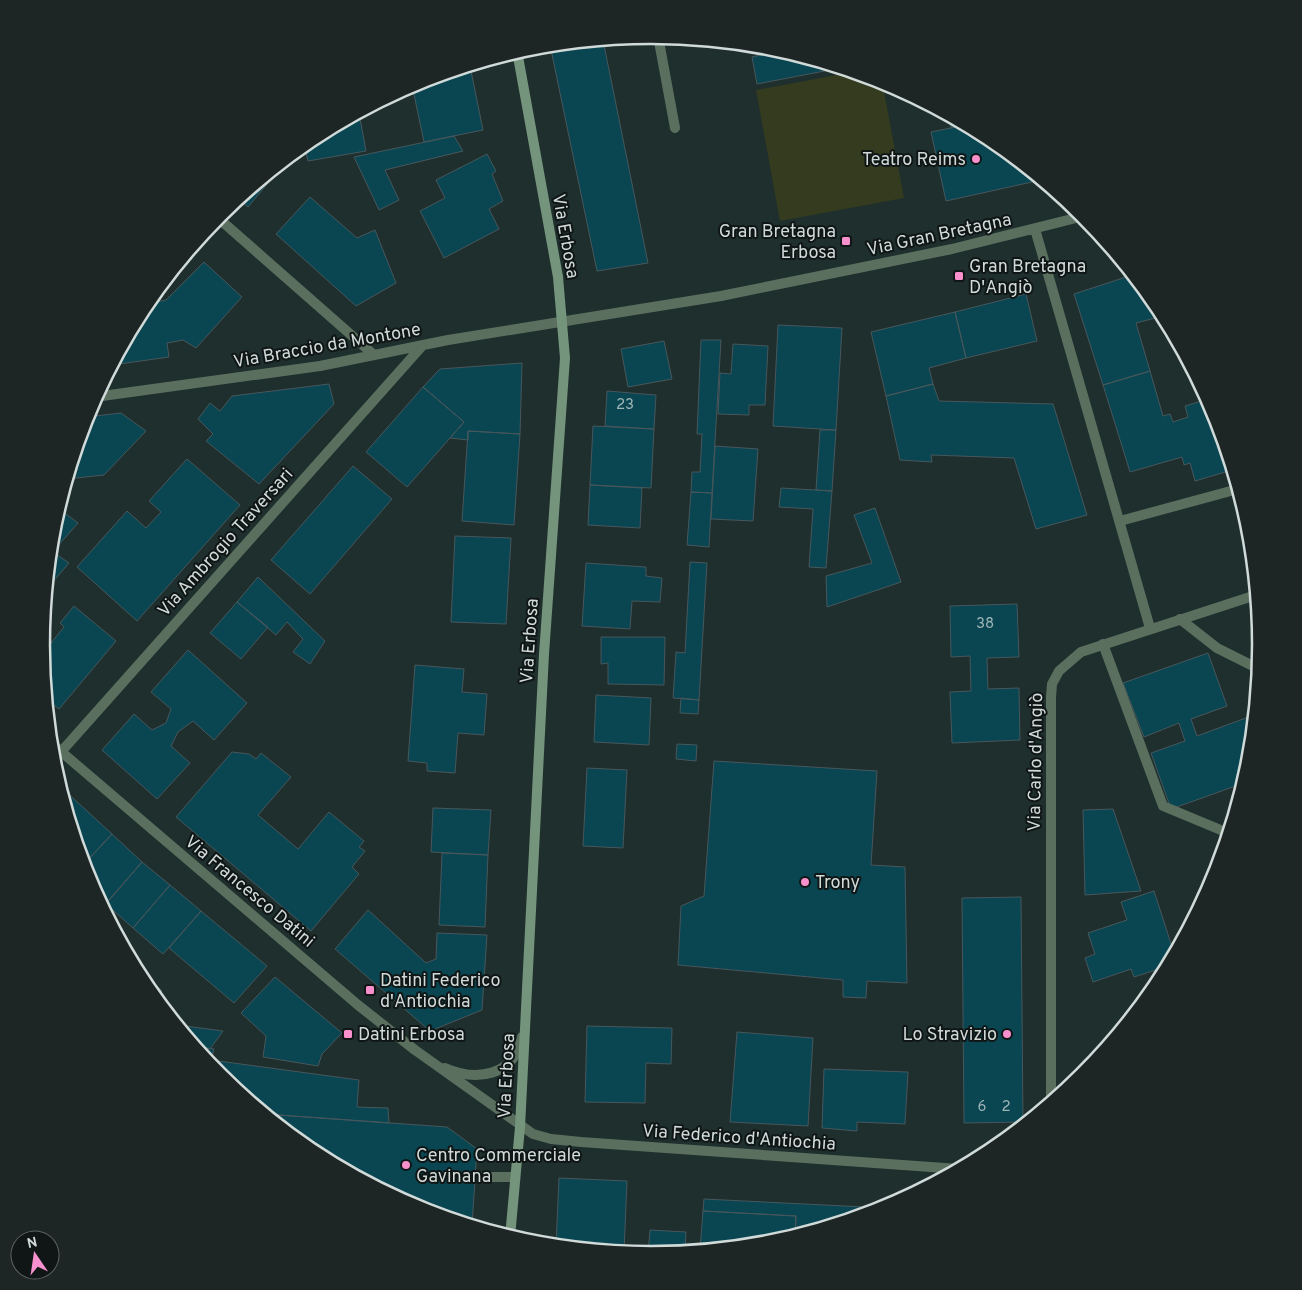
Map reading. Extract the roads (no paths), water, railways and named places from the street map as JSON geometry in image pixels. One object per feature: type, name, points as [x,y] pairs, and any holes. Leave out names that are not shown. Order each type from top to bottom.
[{"type":"main road","name":"Via Erbosa","points":[[510,1230],[520,1126],[544,654],[565,358],[558,277],[518,59]]},
{"type":"street","points":[[660,44],[675,128]]},
{"type":"street","name":"Via Gran Bretagna","points":[[563,323],[730,294],[952,250],[1074,219]]},
{"type":"street","points":[[224,222],[374,355]]},
{"type":"street","points":[[1035,229],[1150,628]]},
{"type":"street","name":"Via Braccio da Montone","points":[[105,396],[320,366],[423,345],[563,323]]},
{"type":"street","name":"Via Ambrogio Traversari","points":[[61,752],[423,345]]},
{"type":"street","points":[[1120,521],[1232,491]]},
{"type":"street","name":"Via Carlo d'Angiò","points":[[1051,1093],[1052,684],[1063,666],[1081,652],[1250,596]]},
{"type":"street","points":[[1180,619],[1217,648],[1251,665]]},
{"type":"street","points":[[1102,644],[1163,806],[1222,831]]},
{"type":"street","name":"Via Francesco Datini","points":[[61,752],[358,1005],[430,1061],[520,1126]]},
{"type":"street","name":"Via Francesco Datini","points":[[430,1061],[452,1071],[468,1074],[484,1074],[500,1070],[516,1056],[526,1012]]},
{"type":"street","name":"Via Federico d'Antiochia","points":[[520,1126],[532,1134],[551,1139],[948,1168]]},
{"type":"street","points":[[475,1177],[514,1177]]},
{"type":"place","name":"Teatro Reims","points":[[976,159]]},
{"type":"place","name":"Gran Bretagna Erbosa","points":[[846,241]]},
{"type":"place","name":"Gran Bretagna D'Angiò","points":[[959,276]]},
{"type":"place","name":"Trony","points":[[805,882]]},
{"type":"place","name":"Datini Federico d'Antiochia","points":[[370,990]]},
{"type":"place","name":"Datini Erbosa","points":[[348,1034]]},
{"type":"place","name":"Lo Stravizio","points":[[1007,1034]]},
{"type":"place","name":"Centro Commerciale Gavinana","points":[[406,1165]]}]
